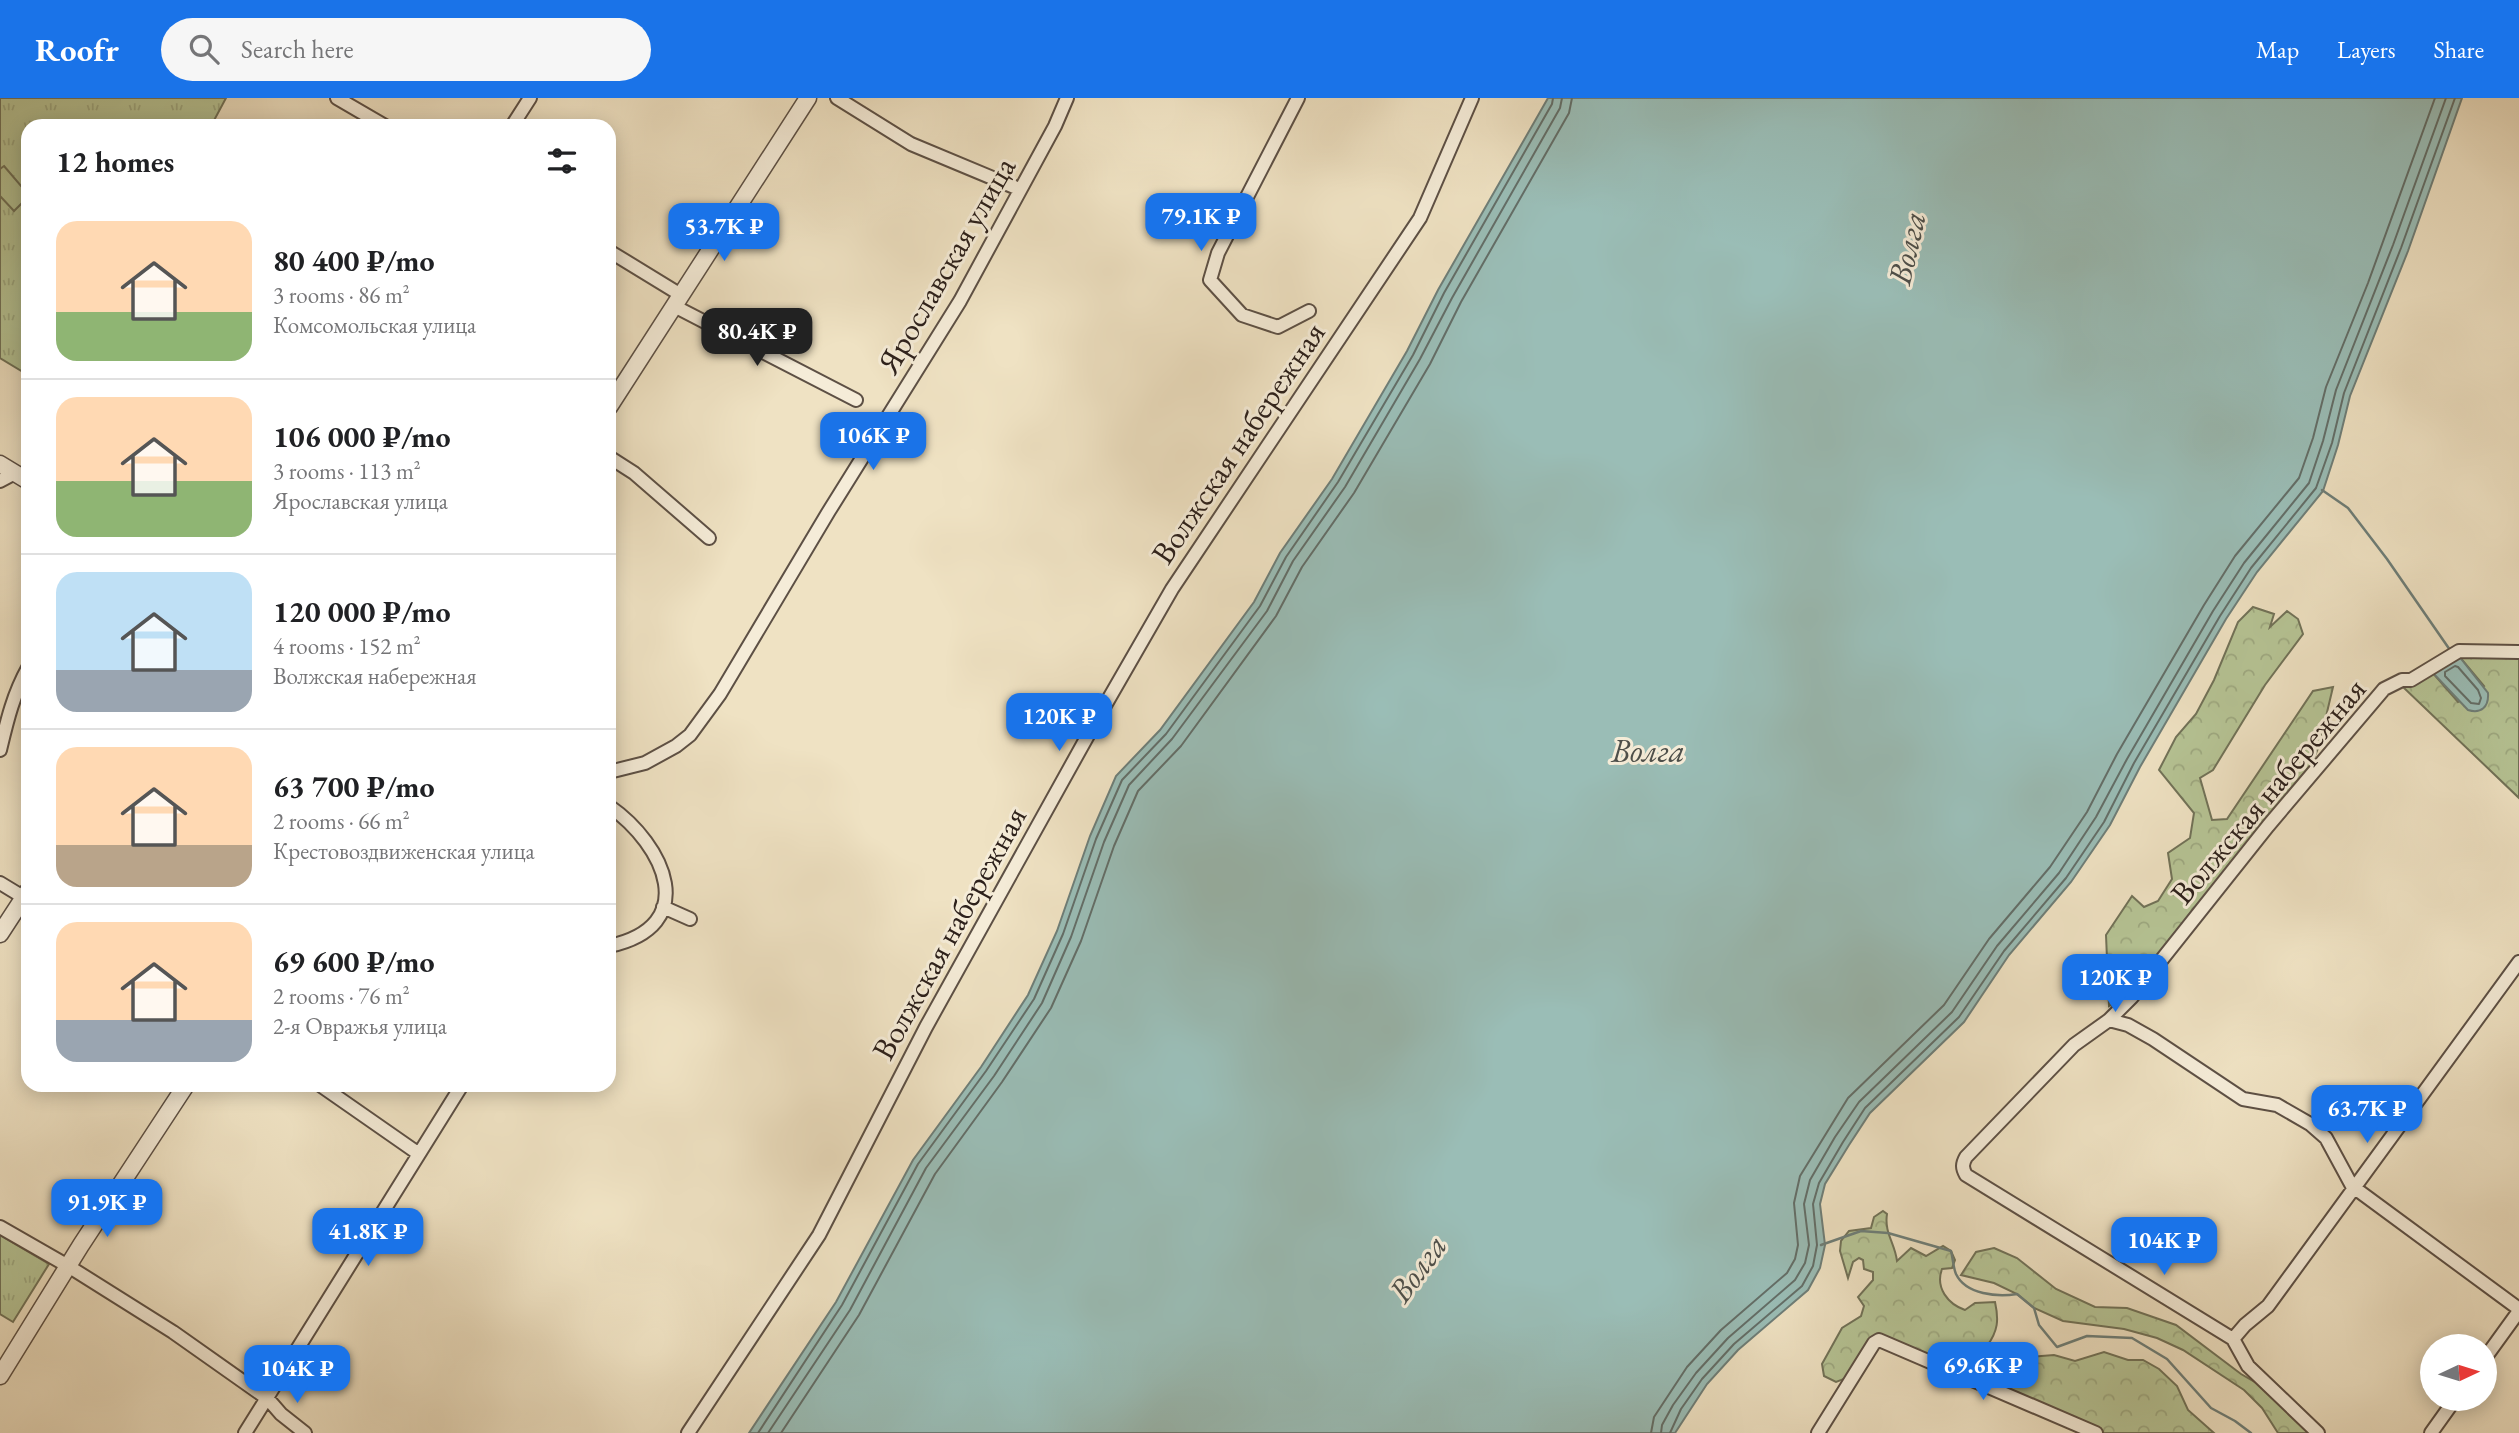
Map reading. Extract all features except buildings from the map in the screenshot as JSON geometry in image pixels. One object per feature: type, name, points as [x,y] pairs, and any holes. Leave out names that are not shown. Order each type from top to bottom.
[{"type":"street","points":[[337,98],[373,119]]},
{"type":"street","points":[[516,119],[530,98]]},
{"type":"street","points":[[616,396],[808,98]]},
{"type":"street","points":[[837,98],[911,144],[1020,189]]},
{"type":"street","name":"Ярославская улица","points":[[616,770],[645,763],[676,746],[690,734],[720,694],[829,511],[960,301],[1055,126],[1067,98]]},
{"type":"street","points":[[1298,98],[1218,253],[1210,280],[1242,316],[1278,327],[1308,311]]},
{"type":"street","name":"Волжская набережная","points":[[688,1433],[819,1235],[926,1027],[1091,728],[1172,589],[1420,218],[1472,98]]},
{"type":"street","points":[[616,256],[677,300],[856,400]]},
{"type":"street","points":[[616,461],[634,473],[709,538]]},
{"type":"street","points":[[0,464],[21,477]]},
{"type":"street","points":[[0,481],[21,477]]},
{"type":"street","name":"Волжская набережная","points":[[2233,1339],[1966,1175],[1962,1169],[1966,1157],[2074,1045],[2109,1020],[2132,997],[2268,826],[2384,689],[2402,680],[2411,680],[2459,651],[2519,652]]},
{"type":"street","points":[[0,750],[5,723],[21,681]]},
{"type":"street","points":[[616,812],[641,834],[660,863],[666,892],[663,907],[648,930],[616,944]]},
{"type":"street","points":[[0,883],[21,893]]},
{"type":"street","points":[[0,934],[21,904]]},
{"type":"street","points":[[663,907],[690,919]]},
{"type":"street","points":[[2318,1433],[2248,1366],[2233,1339],[2268,1306],[2356,1189],[2519,962]]},
{"type":"street","points":[[2132,997],[2132,1014],[2136,1029]]},
{"type":"street","points":[[2109,1020],[2136,1029],[2243,1099],[2277,1105],[2310,1124],[2326,1138],[2348,1180],[2356,1189],[2519,1310],[2497,1341]]},
{"type":"street","points":[[0,1376],[181,1092]]},
{"type":"street","points":[[330,1092],[419,1154]]},
{"type":"street","points":[[245,1433],[458,1092]]},
{"type":"street","points":[[0,1227],[173,1332],[268,1399],[281,1414],[306,1433]]},
{"type":"street","points":[[1818,1433],[1874,1343],[1879,1340],[2096,1433]]},
{"type":"street","points":[[2431,1433],[2447,1411]]},
{"type":"green space","points":[[0,98],[226,98],[215,119],[21,119],[21,371],[0,358]]},
{"type":"green space","points":[[4,166],[21,186],[21,204],[14,211],[0,196],[0,169]]},
{"type":"green space","points":[[2253,607],[2274,614],[2270,627],[2287,611],[2298,619],[2303,634],[2265,685],[2213,770],[2200,778],[2212,820],[2227,819],[2313,691],[2333,687],[2319,746],[2312,763],[2132,993],[2109,1006],[2106,935],[2132,896],[2144,907],[2158,901],[2172,879],[2168,853],[2190,838],[2194,813],[2159,770],[2176,737],[2196,714],[2214,680],[2238,622]]},
{"type":"green space","points":[[2458,655],[2519,658],[2519,798],[2403,687],[2432,672],[2458,702],[2484,686]]},
{"type":"green space","points":[[1883,1211],[1887,1214],[1887,1227],[1897,1261],[1911,1248],[1926,1256],[1943,1246],[1951,1251],[1955,1260],[1952,1268],[1942,1269],[1940,1276],[1942,1289],[1948,1299],[1965,1310],[1975,1303],[1995,1302],[1997,1325],[1987,1346],[1989,1352],[1998,1355],[2011,1352],[2030,1357],[2054,1355],[2075,1361],[2104,1352],[2128,1360],[2143,1360],[2159,1369],[2177,1386],[2188,1410],[2214,1433],[2102,1433],[1887,1339],[1879,1338],[1852,1376],[1836,1382],[1824,1376],[1822,1364],[1842,1328],[1861,1316],[1864,1306],[1858,1297],[1873,1280],[1873,1272],[1864,1269],[1863,1260],[1859,1258],[1853,1262],[1848,1278],[1840,1251],[1841,1241],[1849,1231],[1871,1228],[1874,1217]]},
{"type":"green space","points":[[0,1235],[49,1264],[13,1322],[0,1314]]},
{"type":"green space","points":[[1994,1248],[2017,1258],[2056,1289],[2095,1307],[2127,1308],[2176,1325],[2241,1374],[2265,1388],[2309,1433],[2278,1433],[2262,1408],[2244,1390],[2183,1350],[2157,1338],[2124,1329],[2063,1321],[2034,1308],[2017,1294],[1994,1283],[1961,1275],[1976,1252]]},
{"type":"water","name":"Волга","points":[[1548,98],[2462,98],[2408,251],[2350,396],[2323,491],[2257,572],[2226,619],[2140,767],[2110,825],[2071,882],[2009,955],[1964,1022],[1870,1113],[1849,1145],[1825,1184],[1820,1204],[1825,1245],[1820,1268],[1808,1290],[1738,1350],[1707,1384],[1675,1433],[749,1433],[836,1302],[913,1160],[981,1067],[1028,995],[1057,931],[1090,836],[1116,776],[1160,730],[1254,602],[1280,553],[1332,479],[1407,351],[1438,290]]},
{"type":"water","points":[[2458,655],[2488,693],[2486,706],[2480,710],[2468,710],[2432,672]]},
{"type":"waterway","points":[[2322,490],[2348,508],[2450,650]]},
{"type":"waterway","points":[[1821,1245],[1861,1231],[1888,1233],[1951,1251],[1955,1271],[1961,1281],[1983,1293],[2017,1294],[2034,1308],[2039,1325],[2057,1347],[2087,1336],[2132,1338],[2167,1359],[2211,1408],[2251,1433]]}]
